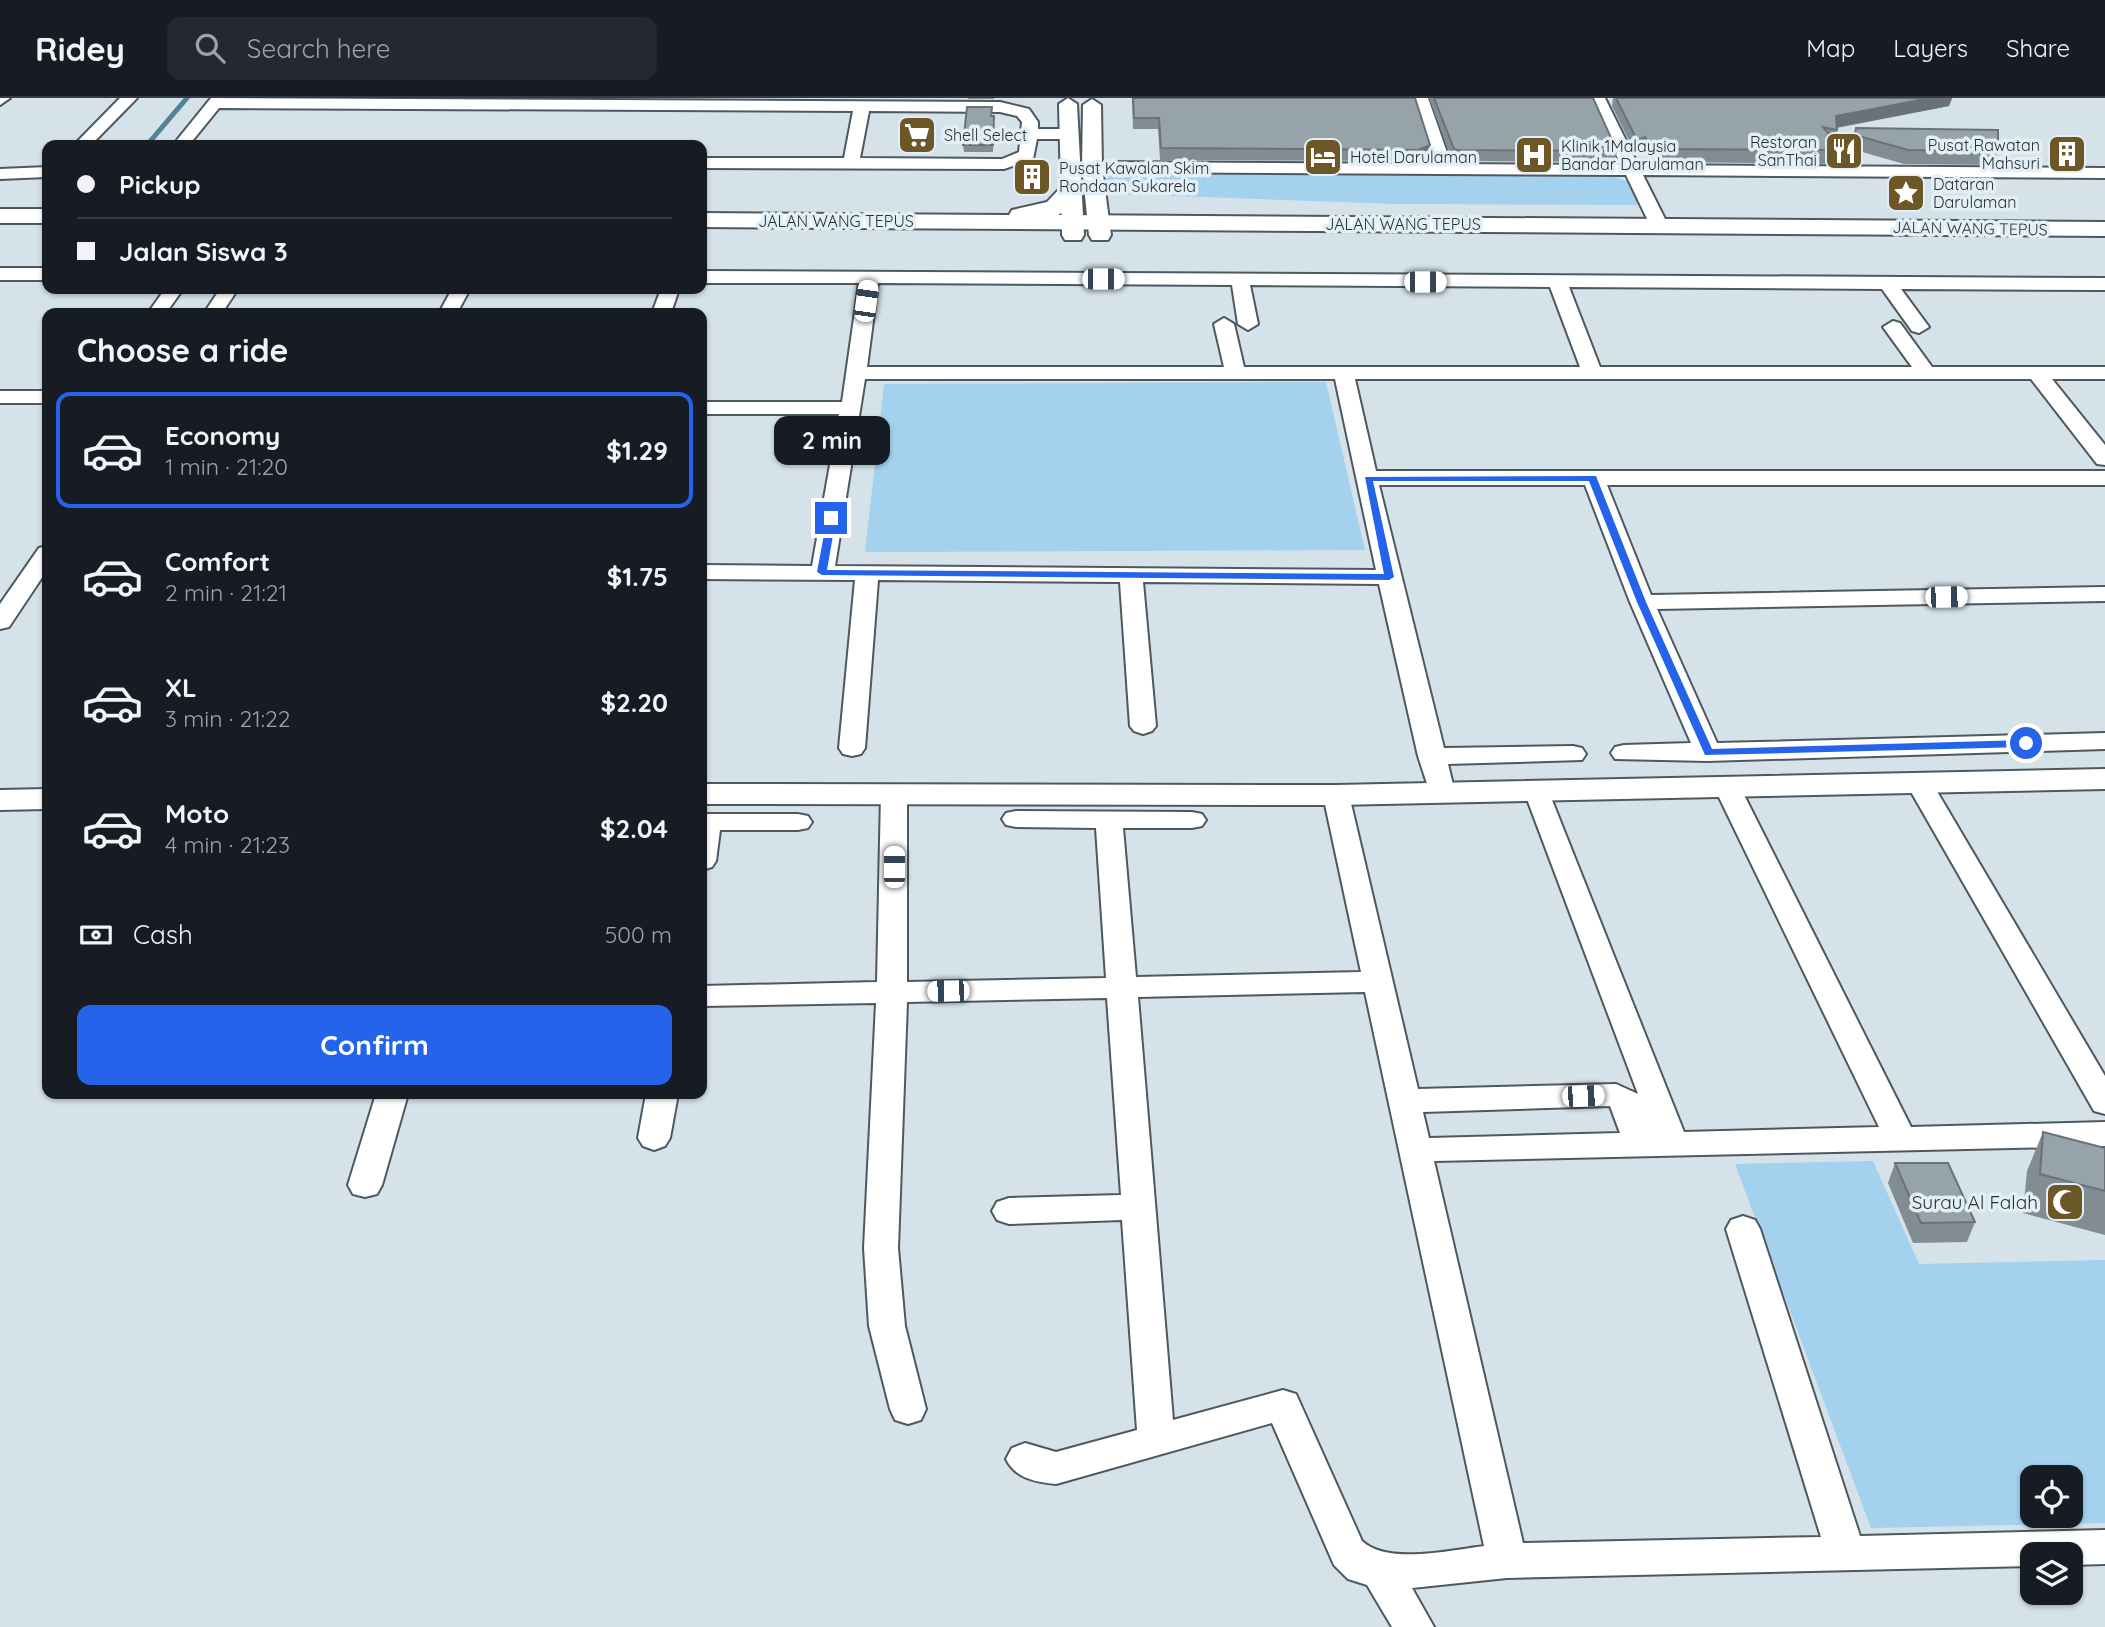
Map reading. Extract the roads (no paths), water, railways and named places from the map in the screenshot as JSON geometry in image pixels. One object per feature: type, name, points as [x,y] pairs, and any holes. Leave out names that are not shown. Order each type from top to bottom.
[{"type":"main road","points":[[1093,179],[1105,200],[1137,212],[1211,223]]},
{"type":"main road","points":[[953,221],[1042,212],[1064,204],[1070,191]]},
{"type":"main road","points":[[0,216],[42,216]]},
{"type":"main road","name":"JALAN WANG TEPUS","points":[[707,220],[953,221],[1072,228]]},
{"type":"main road","name":"JALAN WANG TEPUS","points":[[1100,228],[1211,223],[2105,229]]},
{"type":"main road","name":"JALAN WANG TEPUS","points":[[707,233],[1100,228],[2105,241]]},
{"type":"main road","points":[[0,230],[42,230]]},
{"type":"street","points":[[87,140],[130,98]]},
{"type":"street","points":[[1420,98],[1444,169]]},
{"type":"street","points":[[1598,98],[1659,225]]},
{"type":"street","points":[[185,140],[217,101],[862,106],[947,102],[1018,110],[1029,117],[1027,155],[1004,164],[707,163]]},
{"type":"street","points":[[1072,228],[1069,134],[1065,101],[1098,102],[1093,179],[1100,228]]},
{"type":"street","points":[[851,164],[862,106]]},
{"type":"street","points":[[1030,134],[1069,134]]},
{"type":"street","points":[[1093,179],[1444,169],[2105,173]]},
{"type":"street","points":[[0,174],[42,172]]},
{"type":"street","points":[[1,275],[42,274]]},
{"type":"street","points":[[707,277],[2105,285]]},
{"type":"street","points":[[822,572],[851,408],[869,278]]},
{"type":"street","points":[[1240,280],[1248,324]]},
{"type":"street","points":[[1558,282],[1592,373]]},
{"type":"street","points":[[1888,284],[1919,327]]},
{"type":"street","points":[[1224,324],[1235,373]]},
{"type":"street","points":[[1893,327],[1926,373]]},
{"type":"street","points":[[856,373],[2105,373]]},
{"type":"street","points":[[2037,373],[2105,459]]},
{"type":"street","points":[[1344,374],[1389,577],[1442,793]]},
{"type":"street","points":[[0,397],[42,397]]},
{"type":"street","points":[[707,408],[851,408]]},
{"type":"street","points":[[1368,478],[2105,478]]},
{"type":"street","points":[[1593,478],[1642,602],[1708,753]]},
{"type":"street","points":[[0,622],[42,565]]},
{"type":"street","points":[[707,572],[1389,577]]},
{"type":"street","points":[[852,748],[867,573]]},
{"type":"street","points":[[1131,575],[1143,726]]},
{"type":"street","points":[[1642,602],[2105,594]]},
{"type":"street","points":[[1624,754],[2105,741]]},
{"type":"street","points":[[1431,756],[1573,754]]},
{"type":"street","points":[[707,813],[894,793],[1442,793],[2105,779]]},
{"type":"street","points":[[1919,783],[2105,1103]]},
{"type":"street","points":[[1727,787],[1901,1139]]},
{"type":"street","points":[[1536,791],[1673,1144]]},
{"type":"street","points":[[894,793],[892,992],[881,1261],[887,1326],[908,1409]]},
{"type":"street","points":[[1336,794],[1507,1561]]},
{"type":"street","points":[[0,800],[42,799]]},
{"type":"street","points":[[707,813],[798,822]]},
{"type":"street","points":[[1016,819],[1192,820]]},
{"type":"street","points":[[1109,819],[1156,1441]]},
{"type":"street","points":[[707,996],[1379,982]]},
{"type":"street","points":[[1405,1101],[1616,1096],[1627,1102],[1639,1144]]},
{"type":"street","points":[[366,1185],[391,1099]]},
{"type":"street","points":[[654,1138],[661,1099]]},
{"type":"street","points":[[1415,1150],[2105,1134]]},
{"type":"street","points":[[1009,1212],[1138,1207]]},
{"type":"street","points":[[1743,1229],[1846,1554]]},
{"type":"street","points":[[1024,1459],[1038,1466],[1056,1468],[1283,1405],[1348,1553],[1362,1567],[1402,1572],[1507,1561],[2105,1547]]},
{"type":"street","points":[[1378,1570],[1414,1627]]},
{"type":"waterway","points":[[151,140],[187,98]]},
{"type":"place","name":"Shell Select","points":[[917,135]]},
{"type":"place","name":"Restoran SanThai","points":[[1844,151]]},
{"type":"place","name":"Pusat Rawatan Mahsuri","points":[[2067,154]]},
{"type":"place","name":"Klinik 1Malaysia Bandar Darulaman","points":[[1534,155]]},
{"type":"place","name":"Hotel Darulaman","points":[[1323,157]]},
{"type":"place","name":"Pusat Kawalan Skim Rondaan Sukarela","points":[[1032,177]]},
{"type":"place","name":"Dataran Darulaman","points":[[1906,193]]},
{"type":"place","name":"Surau Al Falah","points":[[2065,1202]]}]
